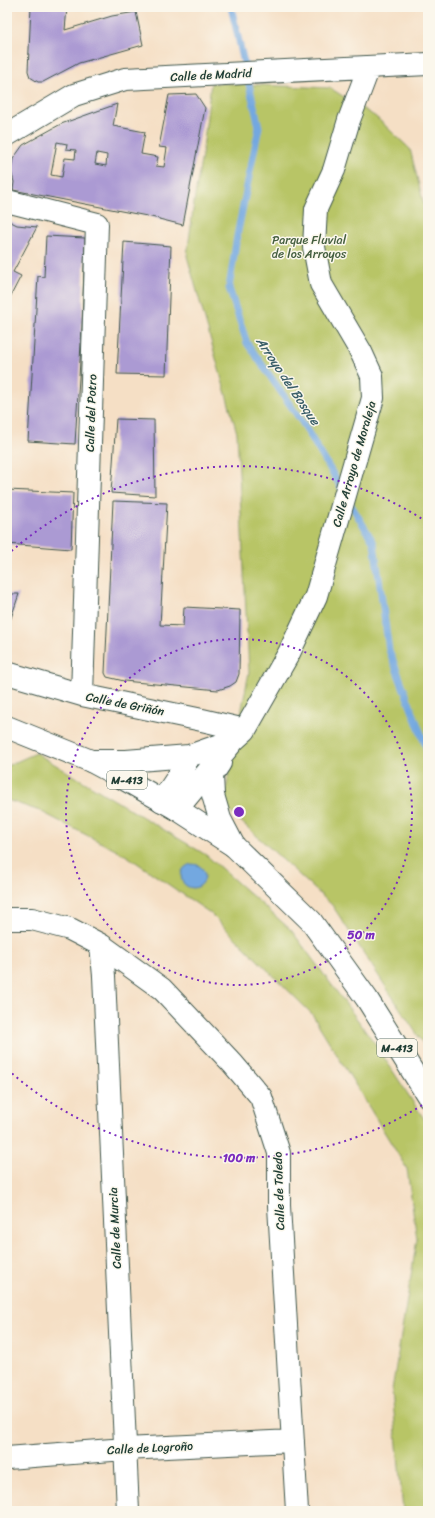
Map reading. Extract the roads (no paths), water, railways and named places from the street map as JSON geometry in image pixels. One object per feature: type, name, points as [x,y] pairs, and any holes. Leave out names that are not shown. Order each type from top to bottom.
[{"type":"street","name":"Calle de Madrid","points":[[7,136],[74,95],[125,79],[428,64]]},
{"type":"street","name":"Calle Arroyo de Moraleja","points":[[239,735],[257,712],[289,652],[316,596],[373,398],[372,376],[361,352],[321,284],[314,247],[316,209],[334,170],[349,120],[369,67]]},
{"type":"street","name":"Calle del Potro","points":[[7,201],[98,224],[82,696]]},
{"type":"street","name":"Calle de Griñón","points":[[7,673],[82,696],[202,720],[239,735]]},
{"type":"street","name":"M-413","points":[[7,727],[91,762],[169,805],[234,846],[311,922],[367,999],[428,1096]]},
{"type":"street","points":[[91,762],[189,756],[239,735]]},
{"type":"street","points":[[169,805],[239,735]]},
{"type":"street","points":[[234,846],[220,819],[213,795],[212,775],[239,735]]},
{"type":"street","points":[[169,805],[181,772],[189,756]]},
{"type":"street","name":"Calle de Toledo","points":[[7,919],[32,919],[70,929],[101,945],[162,989],[233,1064],[261,1097],[279,1153],[279,1206],[297,1511]]},
{"type":"street","name":"Calle de Murcia","points":[[101,945],[104,976],[128,1511]]},
{"type":"street","name":"Calle de Logroño","points":[[7,1458],[125,1449],[293,1441]]},
{"type":"water","points":[[193,864],[202,867],[205,876],[202,885],[193,888],[184,885],[181,876],[184,867]]},
{"type":"waterway","name":"Arroyo del Bosque","points":[[231,7],[259,127],[237,236],[229,288],[247,343],[302,422],[342,489]]},
{"type":"waterway","name":"Arroyo del Bosque","points":[[348,500],[374,543],[389,650],[428,752]]},
{"type":"park label","name":"Parque Fluvial de los Arroyos","points":[[309,247]]}]
